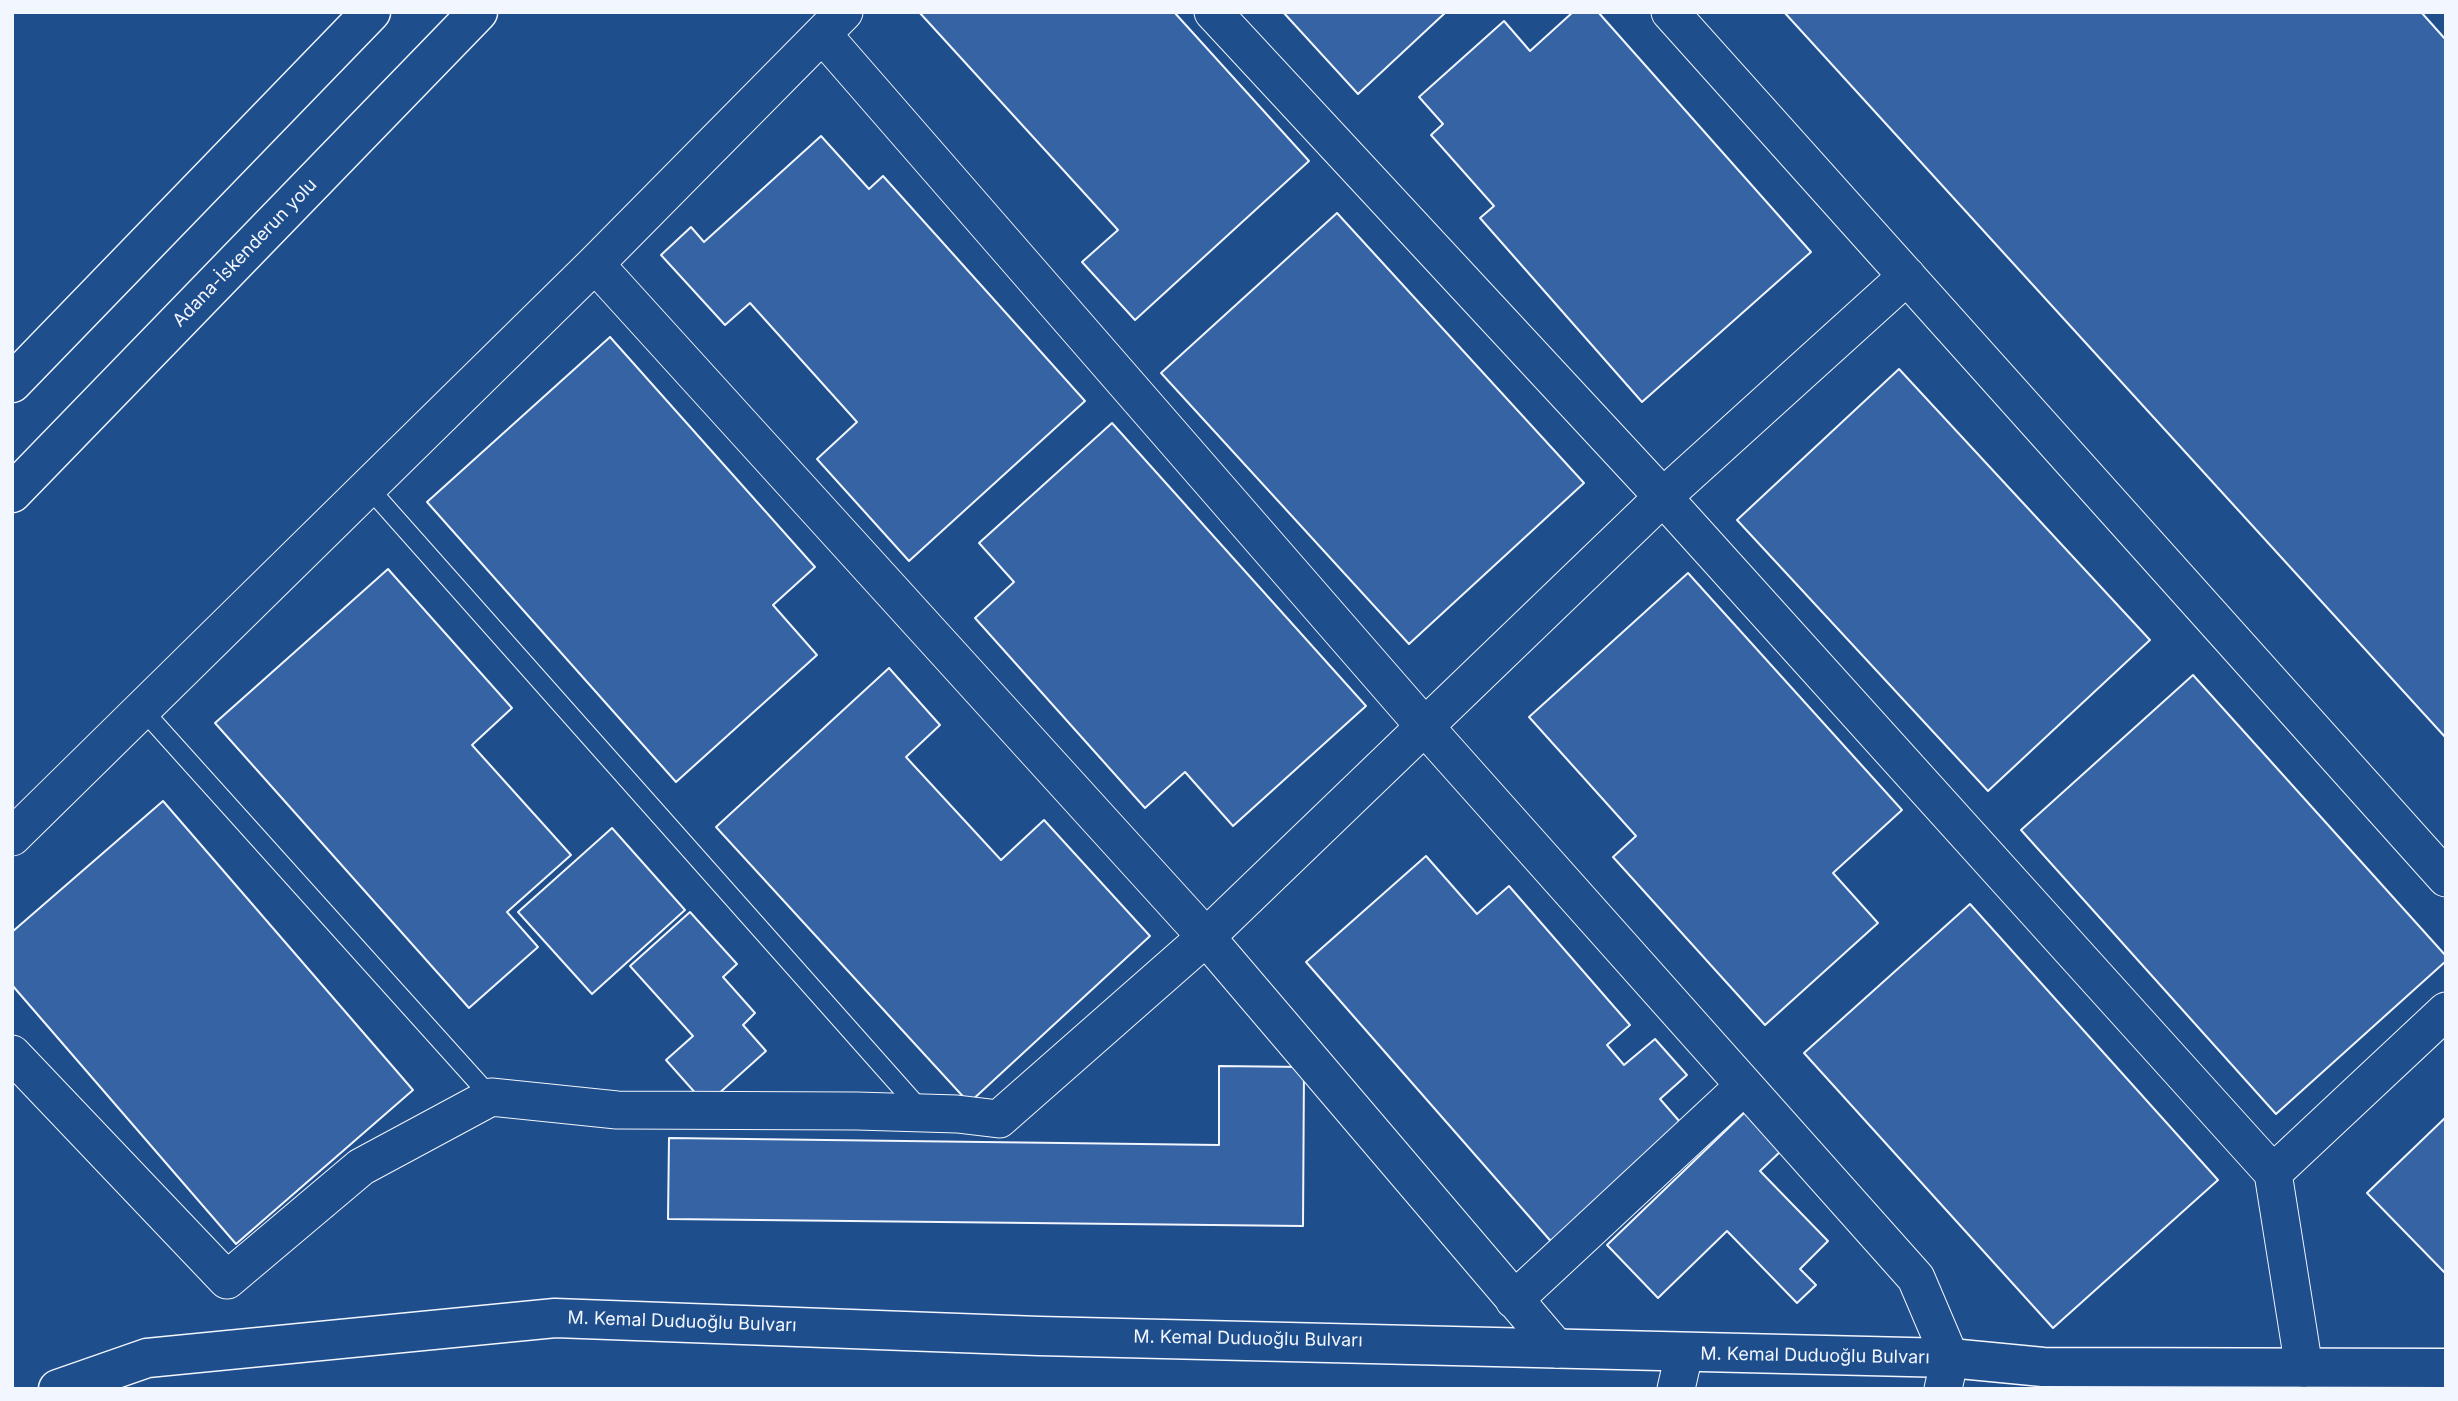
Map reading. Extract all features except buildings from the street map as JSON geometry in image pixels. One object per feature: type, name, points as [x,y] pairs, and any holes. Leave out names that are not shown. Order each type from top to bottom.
[{"type":"main road","points":[[12,383],[371,12]]},
{"type":"main road","name":"Adana-İskenderun yolu","points":[[12,493],[478,12]]},
{"type":"main road","name":"M. Kemal Duduoğlu Bulvarı","points":[[58,1389],[147,1358],[555,1318],[1040,1336],[1363,1341],[1557,1349],[1680,1371],[1946,1373],[2043,1367],[2201,1378],[2304,1368],[2446,1368]]},
{"type":"street","points":[[1213,12],[1663,497],[2273,1172],[2304,1368]]},
{"type":"street","points":[[1670,12],[2446,878]]},
{"type":"street","points":[[12,836],[595,264],[833,24],[1426,728],[1916,1278],[1946,1373]]},
{"type":"street","points":[[595,264],[1206,937],[1557,1349]]},
{"type":"street","points":[[12,1054],[227,1280],[361,1167],[491,1097],[617,1110],[925,1114],[999,1119],[1206,937],[1663,497],[1908,276]]},
{"type":"street","points":[[2273,1172],[2446,1011]]},
{"type":"street","points":[[1514,1300],[1744,1086]]},
{"type":"lane","points":[[368,487],[925,1114]]},
{"type":"lane","points":[[142,709],[491,1097]]}]
